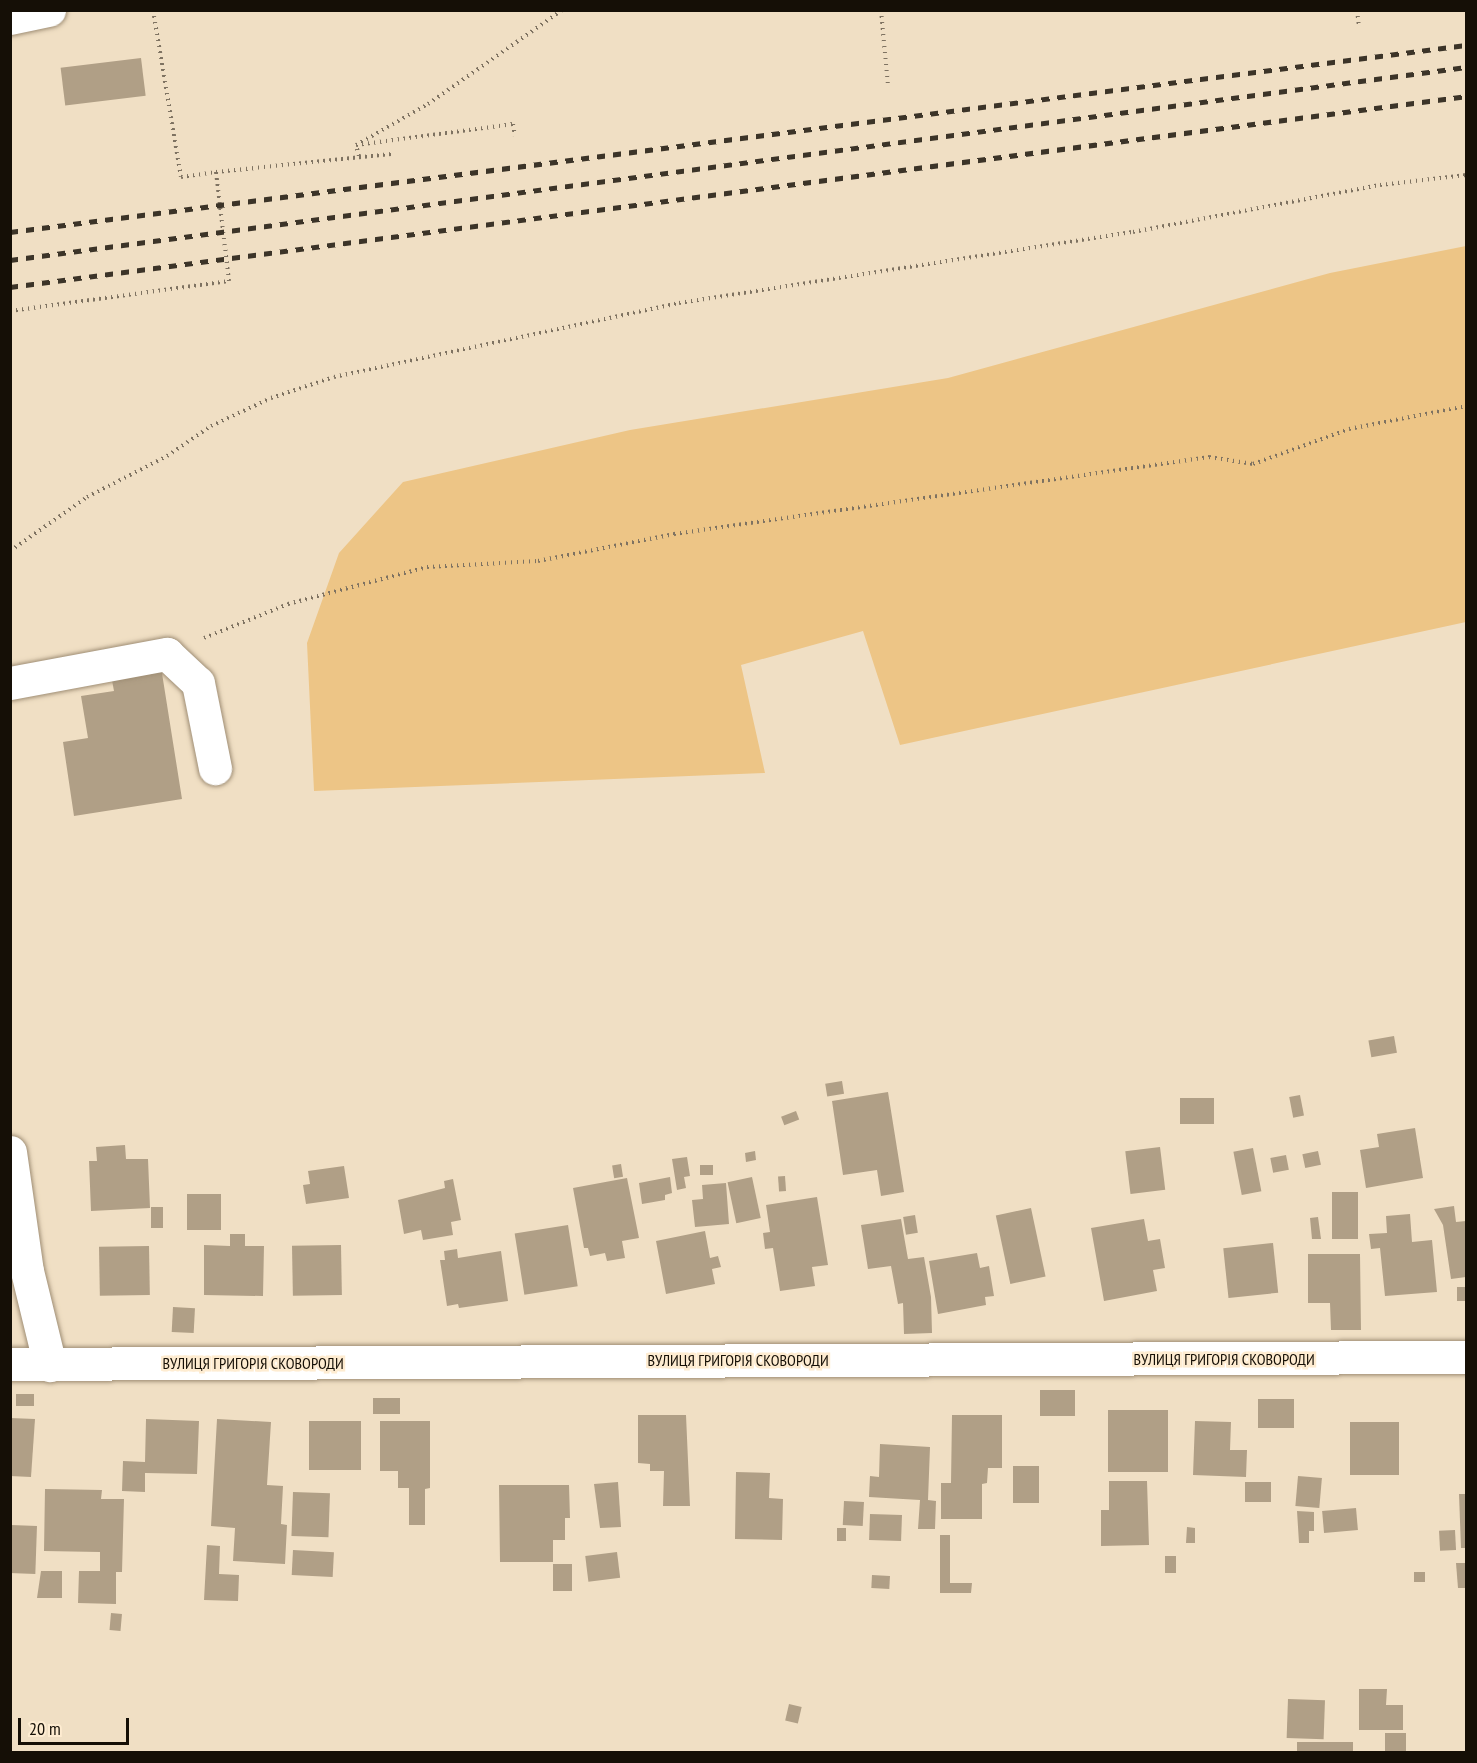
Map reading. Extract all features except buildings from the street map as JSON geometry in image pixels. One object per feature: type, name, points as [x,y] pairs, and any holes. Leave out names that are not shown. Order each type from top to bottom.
[{"type":"street","points":[[10,18],[49,10]]},
{"type":"street","points":[[10,683],[167,654],[198,683],[215,768]]},
{"type":"street","points":[[10,1152],[27,1271],[50,1365]]},
{"type":"street","name":"ВУЛИЦЯ ГРИГОРІЯ СКОВОРОДИ","points":[[10,1364],[1467,1357]]},
{"type":"path","points":[[153,10],[181,177],[391,154]]},
{"type":"path","points":[[356,145],[428,104],[562,10]]},
{"type":"path","points":[[881,10],[888,86]]},
{"type":"path","points":[[1357,10],[1359,26]]},
{"type":"path","points":[[356,145],[513,124],[515,136]]},
{"type":"path","points":[[356,145],[359,156]]},
{"type":"path","points":[[10,311],[230,281],[216,172]]},
{"type":"path","points":[[10,551],[87,497],[167,456],[211,426],[271,398],[334,377],[679,303],[1133,232],[1380,185],[1467,175]]},
{"type":"path","points":[[167,654],[288,604],[427,567],[538,561],[674,534],[1209,457],[1253,464],[1349,429],[1467,406]]},
{"type":"shaded area","points":[[1466,246],[1466,622],[900,745],[863,631],[741,665],[765,773],[314,791],[307,643],[339,553],[403,482],[630,430],[948,378],[1330,273]]},
{"type":"railway","points":[[10,232],[1466,45]]},
{"type":"railway","points":[[10,260],[1466,67]]},
{"type":"railway","points":[[10,287],[1466,96]]}]
